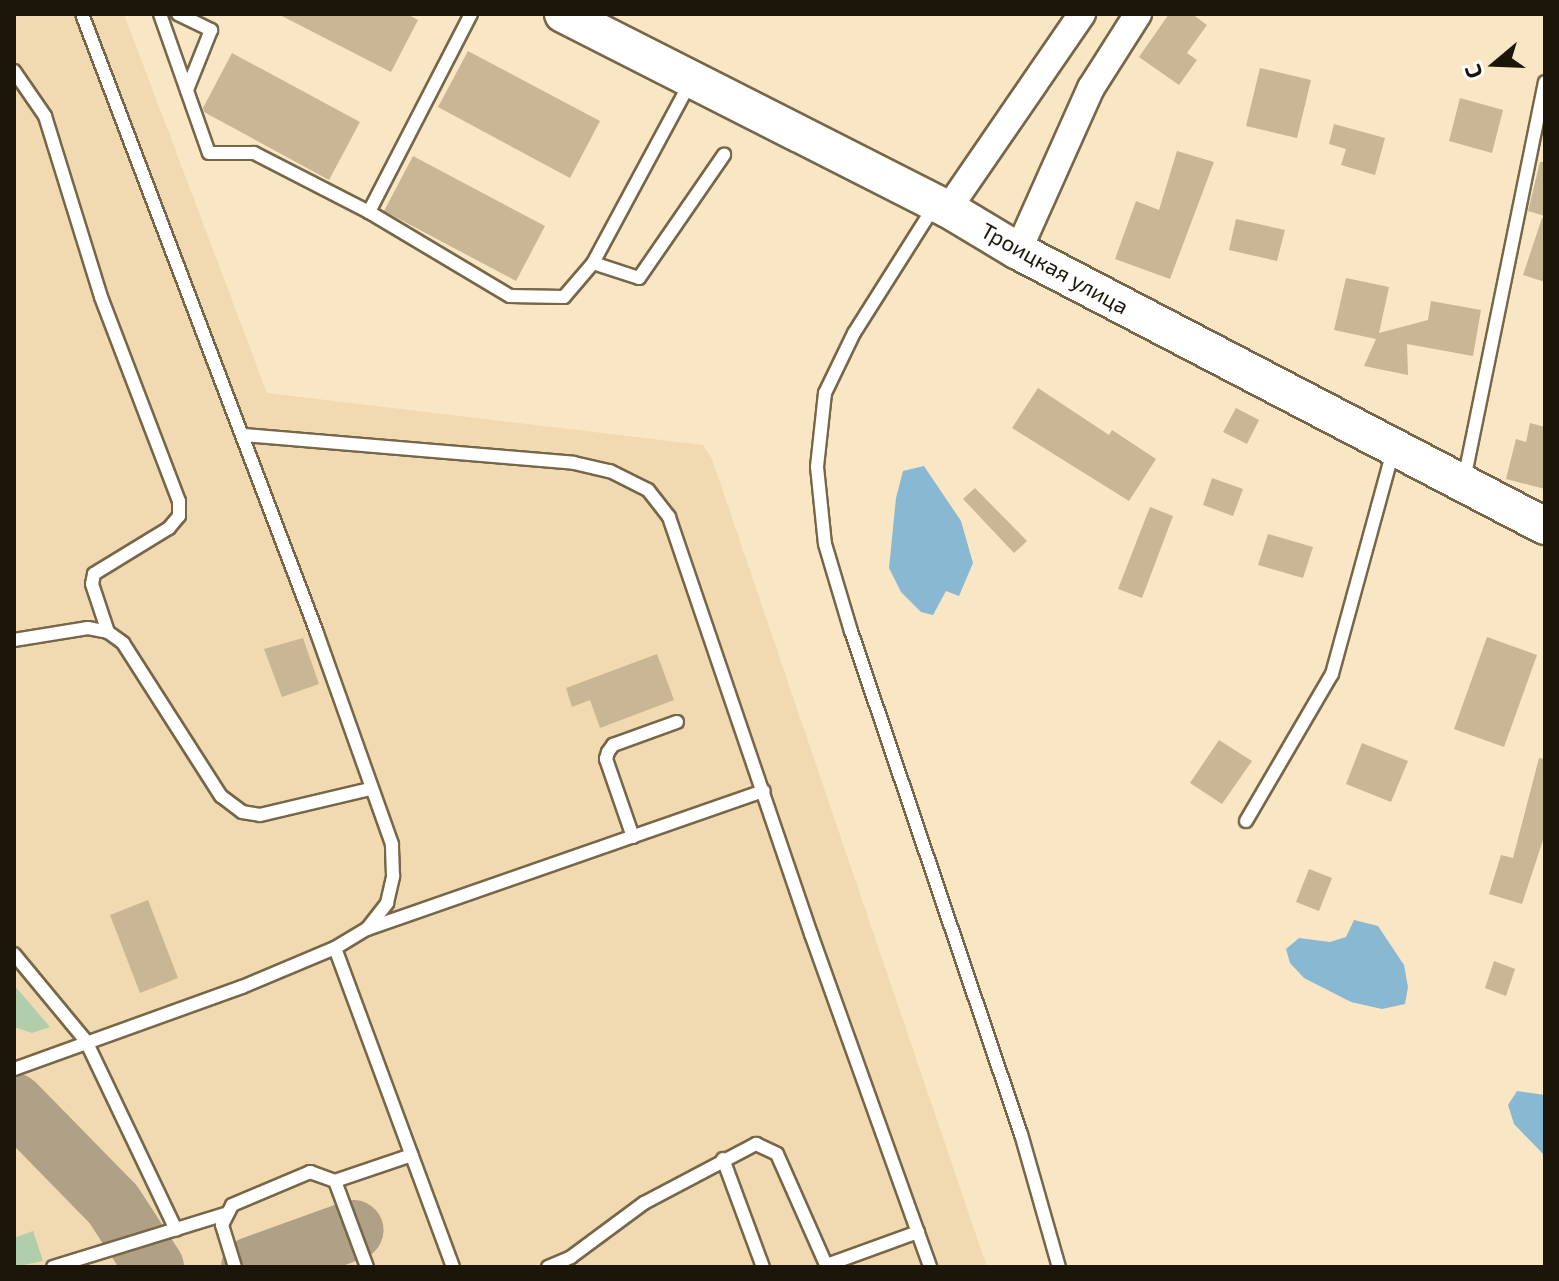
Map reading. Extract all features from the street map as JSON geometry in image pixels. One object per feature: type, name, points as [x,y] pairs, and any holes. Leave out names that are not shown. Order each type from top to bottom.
[{"type":"street","name":"Троицкая улица","points":[[563,14],[943,206],[1018,251],[1545,526]]},
{"type":"street","points":[[943,206],[1082,14]]},
{"type":"street","points":[[1018,251],[1091,88],[1138,14]]},
{"type":"lane","points":[[82,14],[244,435],[392,844],[393,876],[387,903],[367,929]]},
{"type":"lane","points":[[160,14],[209,153],[254,153],[369,212],[510,296],[564,297],[593,263],[692,79]]},
{"type":"lane","points":[[178,14],[211,30],[187,90]]},
{"type":"lane","points":[[369,212],[471,14]]},
{"type":"lane","points":[[14,71],[45,116],[101,297],[179,501],[179,516],[169,528],[94,574],[92,584],[108,632]]},
{"type":"lane","points":[[1463,484],[1545,82]]},
{"type":"lane","points":[[593,263],[639,278],[724,155]]},
{"type":"lane","points":[[943,206],[854,333],[825,393],[817,467],[824,528],[851,631],[1021,1134],[1059,1267]]},
{"type":"lane","points":[[244,435],[574,463],[610,471],[648,490],[669,517],[930,1267]]},
{"type":"lane","points":[[1246,821],[1332,674],[1394,447]]},
{"type":"lane","points":[[14,640],[88,628],[108,632],[123,643],[221,796],[242,812],[260,815],[370,789]]},
{"type":"lane","points":[[633,837],[606,759],[608,752],[613,745],[677,722]]},
{"type":"lane","points":[[14,1069],[242,987],[335,948],[367,929],[764,791]]},
{"type":"lane","points":[[335,948],[453,1267]]},
{"type":"lane","points":[[14,954],[86,1041],[176,1230]]},
{"type":"lane","points":[[548,1267],[571,1257],[644,1203],[756,1144],[777,1154],[827,1266],[918,1232]]},
{"type":"lane","points":[[53,1267],[225,1214],[232,1205],[310,1172],[335,1181],[412,1155]]},
{"type":"lane","points":[[723,1159],[763,1267]]},
{"type":"lane","points":[[335,1181],[367,1267]]},
{"type":"lane","points":[[225,1214],[224,1236],[235,1267]]},
{"type":"shaded area","points":[[14,14],[124,14],[267,393],[703,445],[712,459],[987,1267],[14,1267]]},
{"type":"green space","points":[[14,985],[50,1027],[32,1033],[14,1027]]},
{"type":"green space","points":[[33,1231],[43,1261],[14,1267],[14,1238]]},
{"type":"water","points":[[924,466],[961,521],[973,563],[959,596],[946,591],[933,615],[921,612],[901,592],[889,568],[896,498],[903,471]]},
{"type":"water","points":[[1354,920],[1378,926],[1404,965],[1408,987],[1405,1004],[1382,1009],[1351,1002],[1304,978],[1290,963],[1286,949],[1299,938],[1330,942],[1346,937]]},
{"type":"water","points":[[1517,1091],[1545,1095],[1545,1156],[1514,1124],[1508,1105]]},
{"type":"building","points":[[278,14],[407,14],[418,20],[391,72]]},
{"type":"building","points":[[1169,14],[1192,14],[1207,25],[1187,53],[1197,60],[1179,85],[1139,57]]},
{"type":"building","points":[[468,51],[600,121],[570,178],[438,107]]},
{"type":"building","points":[[232,53],[360,122],[329,180],[204,112],[203,108]]},
{"type":"building","points":[[1260,68],[1311,80],[1297,138],[1246,126]]},
{"type":"building","points":[[1460,98],[1503,110],[1492,153],[1449,141]]},
{"type":"building","points":[[1334,124],[1385,138],[1375,175],[1341,165],[1346,149],[1329,144]]},
{"type":"building","points":[[1177,151],[1214,162],[1170,279],[1115,259],[1136,201],[1159,210]]},
{"type":"building","points":[[413,156],[545,226],[516,281],[384,211]]},
{"type":"building","points":[[1540,162],[1545,162],[1545,216],[1528,211]]},
{"type":"building","points":[[1542,218],[1545,219],[1545,282],[1523,275]]},
{"type":"building","points":[[1236,219],[1285,230],[1277,261],[1229,250]]},
{"type":"building","points":[[1346,278],[1389,287],[1379,333],[1428,320],[1431,301],[1481,310],[1473,356],[1407,344],[1408,375],[1364,366],[1376,339],[1334,330]]},
{"type":"building","points":[[1038,388],[1109,435],[1112,430],[1156,459],[1129,501],[1012,428]]},
{"type":"building","points":[[1236,408],[1259,420],[1247,444],[1223,432]]},
{"type":"building","points":[[1530,423],[1545,427],[1545,489],[1506,479],[1516,439],[1526,442]]},
{"type":"building","points":[[1212,478],[1243,489],[1233,516],[1203,505]]},
{"type":"building","points":[[975,488],[1027,541],[1014,553],[963,499]]},
{"type":"building","points":[[1150,507],[1173,516],[1142,598],[1118,589]]},
{"type":"building","points":[[1268,534],[1313,547],[1303,578],[1258,565]]},
{"type":"building","points":[[1487,637],[1537,655],[1504,747],[1454,729]]},
{"type":"building","points":[[303,638],[319,684],[282,697],[264,649]]},
{"type":"building","points":[[657,654],[674,700],[600,728],[590,700],[572,707],[566,688]]},
{"type":"building","points":[[1219,740],[1252,761],[1222,804],[1190,783]]},
{"type":"building","points":[[1362,743],[1408,761],[1391,802],[1346,784]]},
{"type":"building","points":[[1539,758],[1545,759],[1545,834],[1522,904],[1489,894],[1501,855],[1513,858]]},
{"type":"building","points":[[1309,869],[1332,878],[1319,911],[1296,902]]},
{"type":"building","points":[[148,900],[178,978],[140,993],[110,915]]},
{"type":"building","points":[[1494,961],[1515,969],[1506,996],[1485,988]]},
{"type":"taxiway","points":[[14,1103],[113,1204],[154,1267]]},
{"type":"taxiway","points":[[251,1267],[354,1230]]}]
